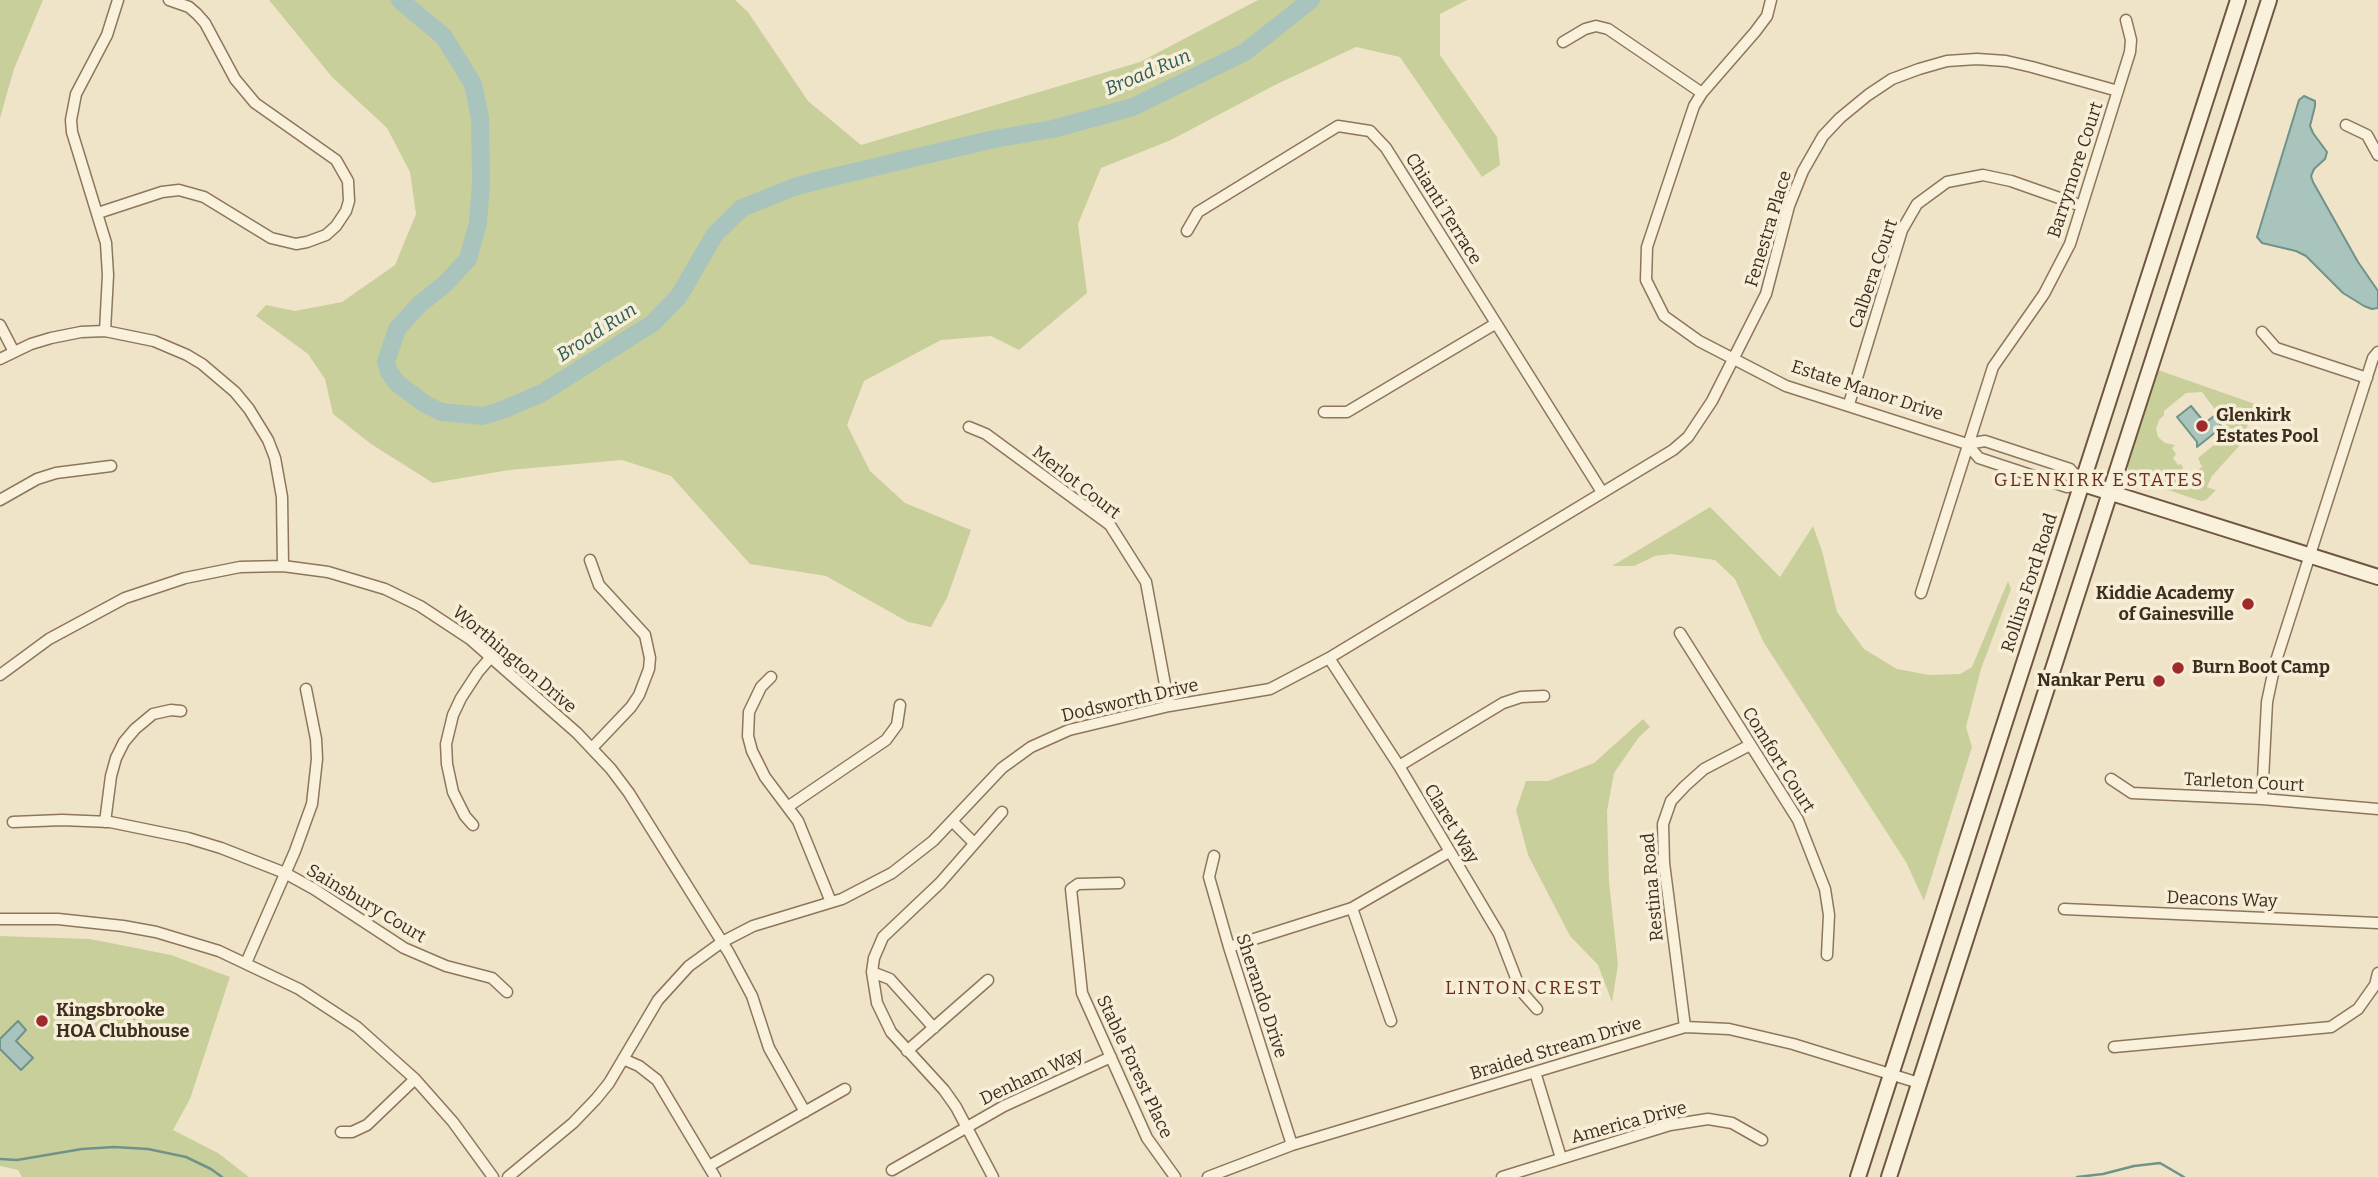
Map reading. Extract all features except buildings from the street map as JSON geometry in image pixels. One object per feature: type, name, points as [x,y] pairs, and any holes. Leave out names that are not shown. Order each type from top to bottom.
[{"type":"main road","name":"Rollins Ford Road","points":[[1858,1177],[2238,0]]},
{"type":"main road","points":[[1889,1177],[2269,0]]},
{"type":"main road","name":"Estate Manor Drive","points":[[2083,484],[2378,577]]},
{"type":"street","points":[[106,331],[108,259],[98,213],[72,132],[71,120],[76,94],[103,46],[118,0]]},
{"type":"street","points":[[98,213],[162,192],[179,190],[204,197],[271,239],[296,244],[326,235],[346,211],[349,201],[348,181],[337,160],[255,103],[235,79],[205,23],[189,7],[169,0]]},
{"type":"street","name":"Estate Manor Drive","points":[[1772,0],[1767,16],[1702,93],[1689,118],[1647,247],[1646,280],[1664,316],[1699,341],[1786,386],[1967,444],[1985,441],[2070,468],[2083,484],[2067,487],[1979,458],[1967,444]]},
{"type":"street","name":"Barrymore Court","points":[[1921,593],[1993,368],[2044,294],[2070,244],[2130,52],[2131,40],[2126,20]]},
{"type":"street","points":[[1563,42],[1585,29],[1596,26],[1608,29],[1702,93]]},
{"type":"street","name":"Fenestra Place","points":[[1732,358],[1766,294],[1789,206],[1802,171],[1823,136],[1868,95],[1892,79],[1919,69],[1947,61],[1977,59],[2032,66],[2118,91]]},
{"type":"street","points":[[2346,125],[2367,135],[2378,155]]},
{"type":"street","name":"Chianti Terrace","points":[[1187,231],[1198,212],[1338,126],[1370,131],[1386,148],[1602,492]]},
{"type":"street","name":"Calbera Court","points":[[1849,404],[1902,230],[1917,204],[1947,182],[1983,175],[2011,181],[2082,205]]},
{"type":"street","points":[[0,324],[14,352]]},
{"type":"street","points":[[1324,412],[1347,412],[1495,324]]},
{"type":"street","points":[[0,359],[64,335],[106,331],[154,341],[187,355],[219,377],[249,409],[268,440],[282,497],[283,566]]},
{"type":"street","points":[[2262,332],[2276,348],[2367,378]]},
{"type":"street","points":[[2262,799],[2267,702],[2275,664],[2373,358],[2378,352]]},
{"type":"street","name":"Dodsworth Drive","points":[[508,1177],[583,1115],[609,1083],[648,1015],[673,982],[689,966],[722,942],[771,919],[831,902],[870,886],[892,873],[913,858],[952,821],[1002,768],[1031,747],[1069,730],[1169,706],[1270,689],[1329,659],[1673,450],[1688,437],[1712,401],[1732,358]]},
{"type":"street","name":"Merlot Court","points":[[969,427],[986,434],[1110,525],[1146,582],[1169,706]]},
{"type":"street","points":[[0,500],[47,476],[76,469],[111,466]]},
{"type":"street","points":[[590,560],[599,585],[645,635],[650,658],[639,695],[592,748]]},
{"type":"street","name":"Worthington Drive","points":[[0,675],[57,634],[125,598],[209,572],[240,567],[283,566],[362,580],[403,596],[445,621],[491,657],[592,748],[629,793],[722,942],[752,996],[769,1048],[805,1112]]},
{"type":"street","name":"Comfort Court","points":[[1680,633],[1798,820],[1825,889],[1829,915],[1827,955]]},
{"type":"street","points":[[472,825],[453,792],[446,744],[453,715],[461,698],[491,657]]},
{"type":"street","name":"Claret Way","points":[[1329,659],[1399,766],[1499,934],[1521,991],[1537,1009]]},
{"type":"street","points":[[771,677],[754,698],[749,712],[748,736],[758,764],[789,806],[806,836],[831,902]]},
{"type":"street","points":[[246,963],[307,819],[316,780],[316,739],[306,689]]},
{"type":"street","points":[[1399,766],[1503,703],[1521,697],[1544,696]]},
{"type":"street","points":[[789,806],[886,740],[897,725],[900,705]]},
{"type":"street","points":[[105,822],[111,776],[124,742],[153,714],[181,711]]},
{"type":"street","name":"Restina Road","points":[[1685,1027],[1664,863],[1663,824],[1671,802],[1685,786],[1704,769],[1750,746]]},
{"type":"street","name":"Tarleton Court","points":[[2111,779],[2132,793],[2262,799],[2378,809]]},
{"type":"street","points":[[993,1177],[967,1126],[944,1090],[907,1051],[883,1018],[877,1003],[873,972],[874,958],[883,937],[940,883],[1002,812]]},
{"type":"street","points":[[952,821],[974,844]]},
{"type":"street","name":"Sainsbury Court","points":[[13,822],[105,822],[188,838],[220,848],[285,873],[404,948],[446,966],[492,978],[507,992]]},
{"type":"street","points":[[1229,947],[1352,908],[1450,852]]},
{"type":"street","name":"Sherando Drive","points":[[1214,856],[1209,877],[1292,1145]]},
{"type":"street","name":"Stable Forest Place","points":[[1119,883],[1078,884],[1073,886],[1070,894],[1082,993],[1147,1138],[1175,1177]]},
{"type":"street","points":[[1352,908],[1391,1021]]},
{"type":"street","name":"Deacons Way","points":[[2064,909],[2378,923]]},
{"type":"street","points":[[0,919],[58,919],[123,926],[187,941],[246,963],[299,989],[357,1027],[415,1079],[453,1122],[493,1177]]},
{"type":"street","points":[[873,972],[890,979],[934,1028]]},
{"type":"street","points":[[2114,1047],[2331,1027],[2358,1009],[2375,985],[2378,973]]},
{"type":"street","points":[[907,1051],[988,980]]},
{"type":"street","name":"Braided Stream Drive","points":[[1208,1177],[1292,1145],[1685,1027],[1729,1029],[1768,1038],[1919,1083]]},
{"type":"street","name":"Denham Way","points":[[892,1170],[1004,1106],[1111,1057]]},
{"type":"street","points":[[623,1059],[639,1066],[657,1080],[715,1177]]},
{"type":"street","points":[[1535,1072],[1561,1158]]},
{"type":"street","points":[[341,1132],[352,1132],[367,1125],[415,1079]]},
{"type":"street","points":[[709,1166],[845,1089]]},
{"type":"street","name":"America Drive","points":[[1502,1177],[1670,1125],[1708,1119],[1732,1124],[1762,1140]]},
{"type":"green space","points":[[0,0],[43,0],[14,69],[0,118]]},
{"type":"green space","points":[[269,0],[735,0],[748,12],[808,101],[861,145],[1140,62],[1258,0],[1467,0],[1440,14],[1440,55],[1497,137],[1500,165],[1482,177],[1400,57],[1356,47],[1275,85],[1171,140],[1101,168],[1078,224],[1087,293],[1019,350],[991,336],[941,340],[864,381],[847,425],[870,471],[905,503],[971,530],[947,598],[931,627],[908,622],[826,576],[750,564],[671,476],[622,460],[509,470],[433,483],[371,444],[333,414],[325,379],[308,354],[256,316],[266,305],[295,311],[342,302],[395,265],[416,214],[410,172],[387,128],[332,77]]},
{"type":"green space","points":[[2158,370],[2255,404],[2241,444],[2212,476],[2207,487],[2216,490],[2206,500],[2201,501],[2138,480],[2128,472],[2128,463]],"holes":[[[2202,392],[2231,431],[2198,458],[2202,467],[2186,477],[2181,471],[2181,464],[2178,465],[2173,458],[2176,454],[2172,448],[2175,445],[2165,443],[2158,437],[2156,429],[2164,411],[2186,393]]]},
{"type":"green space","points":[[1710,507],[1780,577],[1813,526],[1837,612],[1864,649],[1897,669],[1929,675],[1960,674],[1972,667],[2008,581],[2011,589],[1981,669],[1966,727],[1972,747],[1924,901],[1906,862],[1764,643],[1735,579],[1715,560],[1671,554],[1655,556],[1634,566],[1612,566]]},
{"type":"green space","points":[[1643,719],[1650,727],[1639,737],[1614,773],[1607,811],[1609,882],[1618,965],[1612,1002],[1598,965],[1570,936],[1528,855],[1516,810],[1526,781],[1548,781],[1594,763]]},
{"type":"green space","points":[[0,936],[90,939],[171,955],[230,977],[190,1099],[173,1130],[218,1153],[249,1177],[22,1177],[18,1170],[0,1166]]},
{"type":"water","points":[[2304,96],[2315,101],[2310,126],[2327,152],[2325,159],[2314,169],[2311,176],[2313,182],[2358,262],[2378,291],[2378,308],[2364,306],[2343,293],[2306,256],[2262,243],[2257,237],[2299,100]]},
{"type":"water","name":"Glenkirk Estates Pool","points":[[2191,406],[2205,423],[2214,416],[2222,427],[2197,447],[2197,442],[2177,417]]},
{"type":"water","points":[[18,1021],[26,1030],[16,1041],[33,1058],[21,1070],[0,1049],[0,1039]]},
{"type":"waterway","name":"Broad Run","points":[[400,0],[444,37],[473,84],[480,118],[481,183],[478,223],[468,259],[397,329],[386,362],[397,383],[425,404],[441,412],[483,416],[542,393],[653,323],[679,296],[715,234],[742,208],[794,187],[824,179],[994,139],[1053,129],[1133,107],[1245,52],[1311,0]]},
{"type":"waterway","points":[[0,1159],[17,1160],[82,1149],[148,1149],[186,1157],[222,1177]]},
{"type":"waterway","points":[[2077,1177],[2160,1163],[2184,1177]]},
{"type":"place","name":"Glenkirk Estates Pool","points":[[2202,426]]},
{"type":"place","name":"Kiddie Academy of Gainesville","points":[[2248,604]]},
{"type":"place","name":"Burn Boot Camp","points":[[2178,668]]},
{"type":"place","name":"Nankar Peru","points":[[2159,681]]},
{"type":"place","name":"Kingsbrooke HOA Clubhouse","points":[[42,1021]]},
{"type":"district","name":"GLENKIRK ESTATES","points":[[2099,481]]},
{"type":"district","name":"LINTON CREST","points":[[1524,989]]}]
